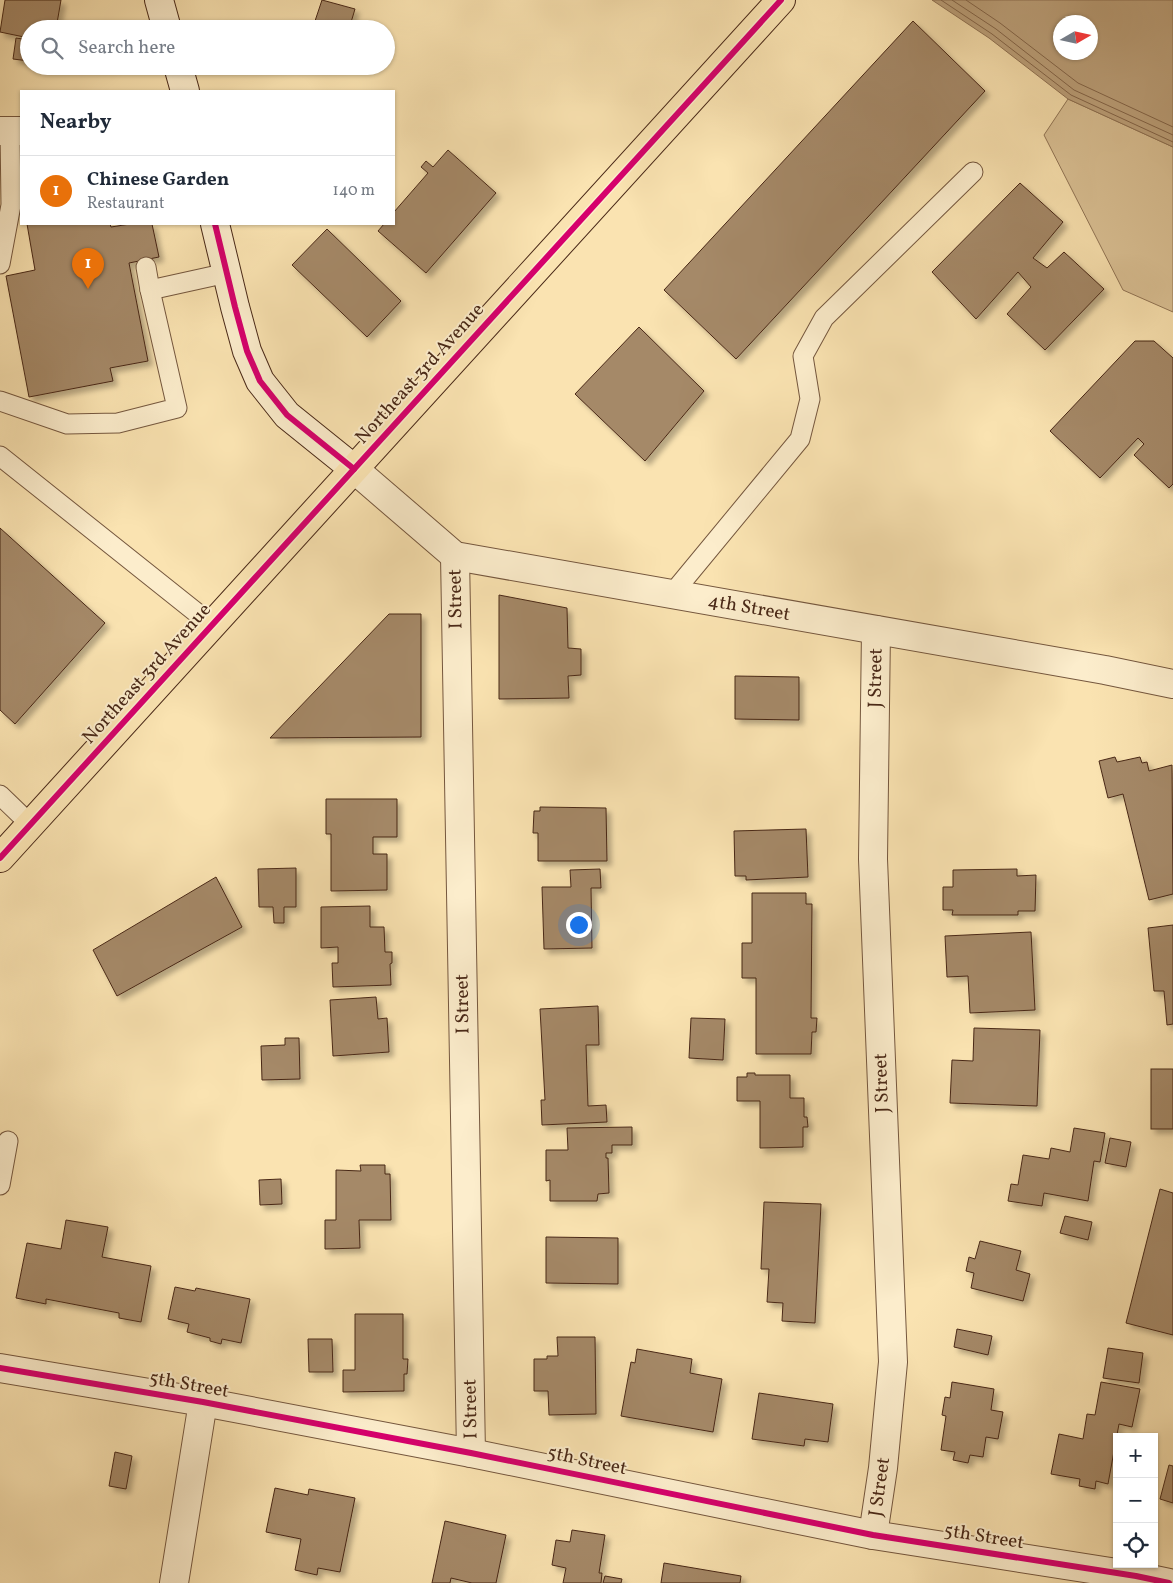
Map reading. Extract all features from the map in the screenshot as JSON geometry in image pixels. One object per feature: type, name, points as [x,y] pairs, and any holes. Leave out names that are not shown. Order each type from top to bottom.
[{"type":"main road","name":"Northeast 3rd Avenue","points":[[0,858],[781,0]]},
{"type":"street","points":[[159,0],[165,20]]},
{"type":"street","points":[[215,225],[247,351],[260,382],[287,415],[354,469],[455,556]]},
{"type":"street","name":"4th Street","points":[[455,556],[1173,684]]},
{"type":"street","name":"I Street","points":[[455,556],[471,1453]]},
{"type":"street","name":"J Street","points":[[874,1534],[883,1468],[892,1362],[873,859],[876,630]]},
{"type":"street","name":"5th Street","points":[[0,1368],[203,1402],[471,1453],[874,1534],[1169,1583]]},
{"type":"street","points":[[174,1583],[203,1402]]},
{"type":"lane","points":[[0,264],[10,205],[10,131]]},
{"type":"lane","points":[[672,594],[800,439],[810,399],[803,356],[824,318],[973,172]]},
{"type":"lane","points":[[0,401],[67,424],[118,423],[177,408],[146,267]]},
{"type":"lane","points":[[150,290],[227,273]]},
{"type":"lane","points":[[0,456],[212,625]]},
{"type":"lane","points":[[0,794],[30,824]]},
{"type":"lane","points":[[0,1185],[8,1141]]},
{"type":"shaded area","points":[[1068,99],[1173,147],[1173,312],[1123,290],[1044,135]]},
{"type":"water","points":[[932,0],[1173,0],[1173,147],[1068,99],[989,38]]},
{"type":"building","points":[[5,0],[61,0],[58,20],[20,20],[20,36],[0,32]]},
{"type":"building","points":[[322,0],[355,9],[352,20],[315,20]]},
{"type":"building","points":[[913,21],[985,91],[736,359],[664,290]]},
{"type":"building","points":[[16,38],[20,39],[20,60],[13,59]]},
{"type":"building","points":[[448,150],[496,193],[426,273],[378,231],[383,225],[395,225],[395,211],[428,173],[421,167],[426,161],[433,167]]},
{"type":"building","points":[[1020,183],[1063,222],[1033,258],[1047,268],[1064,252],[1104,289],[1045,350],[1007,314],[1031,287],[1018,272],[976,319],[932,272]]},
{"type":"building","points":[[27,225],[110,225],[111,227],[152,225],[159,257],[129,263],[148,361],[110,368],[113,381],[29,397],[6,276],[35,270]]},
{"type":"building","points":[[327,229],[401,301],[367,337],[292,265]]},
{"type":"building","points":[[639,327],[704,391],[645,461],[575,394]]},
{"type":"building","points":[[1135,341],[1154,341],[1173,358],[1173,484],[1169,488],[1134,455],[1144,444],[1138,438],[1100,478],[1050,431]]},
{"type":"building","points":[[0,528],[105,623],[15,724],[0,710]]},
{"type":"building","points":[[499,595],[567,608],[568,648],[581,649],[581,675],[568,676],[569,698],[499,699]]},
{"type":"building","points":[[389,614],[421,614],[421,737],[270,738]]},
{"type":"building","points":[[735,676],[799,677],[799,720],[735,719]]},
{"type":"building","points":[[1115,757],[1117,762],[1140,757],[1142,763],[1147,762],[1149,771],[1172,765],[1173,894],[1149,900],[1123,794],[1108,798],[1099,761]]},
{"type":"building","points":[[326,799],[397,799],[397,837],[373,837],[373,854],[387,854],[387,890],[331,891],[331,834],[326,834]]},
{"type":"building","points":[[540,807],[606,808],[607,861],[538,861],[538,833],[533,833],[534,811],[540,811]]},
{"type":"building","points":[[806,829],[808,877],[746,880],[746,876],[735,876],[734,831]]},
{"type":"building","points":[[296,868],[296,907],[284,907],[284,923],[274,923],[273,907],[259,907],[258,869]]},
{"type":"building","points":[[600,869],[601,888],[591,888],[592,948],[544,949],[542,887],[571,887],[570,870]]},
{"type":"building","points":[[1017,869],[1017,876],[1036,875],[1035,911],[1018,911],[1018,915],[952,915],[953,910],[943,910],[943,887],[953,887],[953,870]]},
{"type":"building","points":[[216,877],[242,927],[117,996],[93,950]]},
{"type":"building","points":[[752,893],[806,893],[806,904],[812,904],[811,1018],[817,1018],[816,1032],[812,1032],[811,1054],[756,1054],[756,978],[742,978],[742,943],[752,943]]},
{"type":"building","points":[[370,906],[370,927],[384,927],[385,952],[392,952],[392,963],[390,964],[391,985],[333,987],[332,963],[338,963],[338,947],[321,948],[321,907]]},
{"type":"building","points":[[1173,925],[1173,1024],[1167,1025],[1164,991],[1154,991],[1148,928]]},
{"type":"building","points":[[1031,932],[1035,1010],[970,1013],[968,976],[947,977],[945,936]]},
{"type":"building","points":[[376,997],[378,1019],[387,1018],[389,1052],[333,1056],[330,1000]]},
{"type":"building","points":[[598,1006],[599,1045],[586,1045],[588,1106],[606,1105],[607,1122],[542,1125],[541,1100],[545,1100],[540,1009]]},
{"type":"building","points":[[691,1018],[725,1019],[723,1060],[689,1058]]},
{"type":"building","points":[[974,1028],[1040,1030],[1037,1106],[950,1103],[952,1060],[973,1061]]},
{"type":"building","points":[[285,1038],[299,1038],[300,1079],[262,1080],[261,1046],[285,1045]]},
{"type":"building","points":[[1151,1069],[1173,1069],[1173,1129],[1151,1129]]},
{"type":"building","points":[[747,1073],[755,1073],[755,1075],[790,1075],[790,1098],[804,1098],[804,1117],[807,1117],[808,1127],[803,1127],[803,1147],[760,1148],[760,1101],[737,1101],[737,1077],[747,1077]]},
{"type":"building","points":[[632,1127],[632,1145],[612,1145],[612,1153],[606,1153],[606,1158],[608,1158],[609,1193],[598,1194],[597,1201],[550,1201],[550,1180],[546,1181],[546,1150],[568,1150],[567,1128]]},
{"type":"building","points":[[1074,1128],[1105,1133],[1100,1162],[1094,1161],[1088,1201],[1044,1193],[1042,1206],[1008,1201],[1011,1184],[1018,1185],[1023,1155],[1049,1159],[1051,1148],[1070,1152]]},
{"type":"building","points":[[1110,1138],[1131,1142],[1126,1167],[1105,1163]]},
{"type":"building","points":[[360,1165],[385,1165],[385,1174],[390,1174],[391,1220],[359,1220],[360,1248],[325,1249],[325,1220],[336,1220],[336,1170],[361,1171]]},
{"type":"building","points":[[281,1179],[282,1204],[260,1205],[259,1180]]},
{"type":"building","points":[[1160,1189],[1173,1193],[1173,1335],[1126,1323]]},
{"type":"building","points":[[764,1202],[821,1204],[815,1323],[782,1321],[783,1303],[767,1302],[769,1269],[761,1269]]},
{"type":"building","points":[[1065,1216],[1092,1222],[1088,1240],[1060,1233]]},
{"type":"building","points":[[66,1220],[108,1227],[102,1257],[151,1266],[141,1322],[119,1318],[119,1313],[46,1299],[46,1304],[16,1298],[27,1243],[61,1249]]},
{"type":"building","points":[[546,1237],[618,1238],[618,1284],[546,1283]]},
{"type":"building","points":[[980,1241],[1021,1251],[1016,1270],[1030,1274],[1023,1301],[971,1288],[974,1273],[966,1271],[969,1257],[975,1259]]},
{"type":"building","points":[[175,1287],[195,1291],[196,1288],[250,1299],[241,1343],[222,1339],[221,1344],[210,1341],[210,1338],[187,1332],[189,1324],[168,1319]]},
{"type":"building","points":[[355,1314],[403,1314],[403,1359],[408,1359],[407,1374],[404,1374],[404,1391],[343,1392],[343,1370],[355,1370]]},
{"type":"building","points":[[957,1329],[992,1336],[988,1355],[954,1347]]},
{"type":"building","points":[[557,1337],[595,1337],[596,1414],[549,1415],[548,1391],[534,1391],[534,1359],[547,1359],[547,1356],[558,1356]]},
{"type":"building","points":[[308,1339],[332,1339],[333,1372],[309,1372]]},
{"type":"building","points":[[1108,1348],[1143,1353],[1139,1383],[1103,1378]]},
{"type":"building","points":[[637,1349],[692,1359],[690,1373],[722,1379],[713,1432],[621,1416],[631,1362],[635,1363]]},
{"type":"building","points":[[952,1382],[994,1389],[991,1410],[1003,1412],[998,1439],[986,1437],[983,1457],[970,1455],[968,1463],[953,1460],[955,1452],[941,1450],[946,1416],[942,1415],[945,1397],[950,1398]]},
{"type":"building","points":[[1101,1382],[1140,1389],[1132,1427],[1119,1424],[1117,1433],[1113,1433],[1113,1457],[1108,1484],[1096,1481],[1095,1489],[1079,1486],[1080,1479],[1051,1474],[1059,1434],[1083,1439],[1087,1414],[1095,1415]]},
{"type":"building","points":[[759,1393],[833,1404],[828,1442],[805,1439],[804,1446],[752,1439]]},
{"type":"building","points":[[115,1452],[132,1456],[126,1489],[109,1486]]},
{"type":"building","points":[[1169,1465],[1173,1466],[1173,1503],[1160,1499]]},
{"type":"building","points":[[275,1488],[308,1495],[309,1489],[355,1498],[340,1572],[318,1568],[317,1575],[295,1570],[301,1539],[266,1532]]},
{"type":"building","points":[[445,1521],[506,1535],[496,1583],[472,1583],[451,1578],[450,1583],[432,1583]]},
{"type":"building","points":[[572,1530],[605,1535],[599,1573],[602,1573],[601,1583],[563,1583],[566,1568],[552,1565],[556,1540],[570,1542]]},
{"type":"building","points":[[664,1563],[741,1576],[740,1583],[661,1583]]},
{"type":"building","points":[[605,1576],[622,1579],[621,1583],[603,1583]]},
{"type":"cycle path","points":[[0,858],[781,0]]},
{"type":"cycle path","points":[[215,225],[247,351],[260,381],[287,415],[354,469]]},
{"type":"cycle path","points":[[0,1368],[203,1402],[471,1453],[873,1535],[1136,1576],[1169,1583]]},
{"type":"place","name":"Chinese Garden","points":[[88,289]]}]
